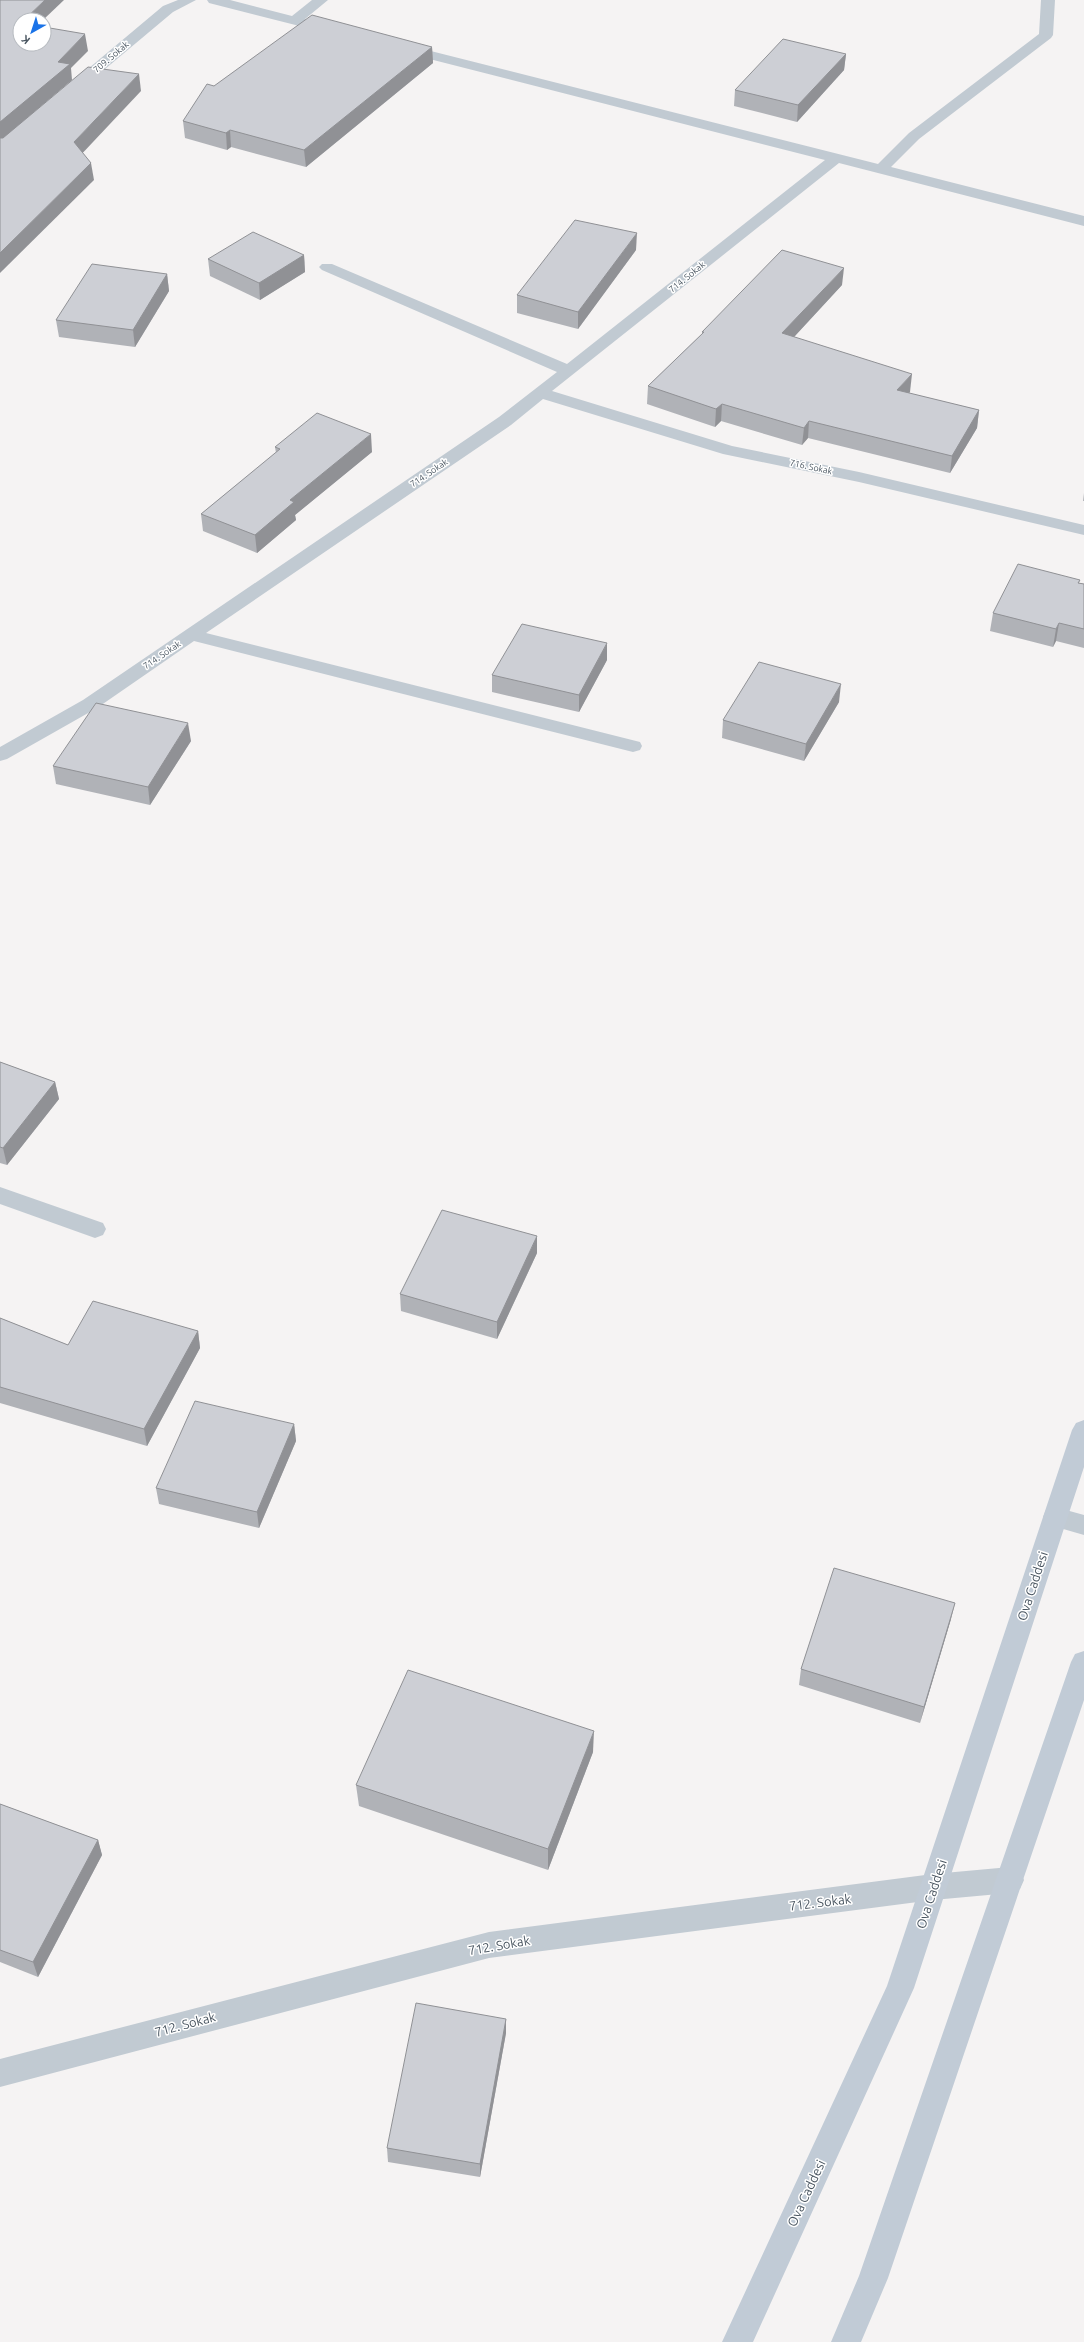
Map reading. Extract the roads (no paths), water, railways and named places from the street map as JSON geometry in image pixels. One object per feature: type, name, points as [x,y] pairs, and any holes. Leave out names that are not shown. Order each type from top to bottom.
[{"type":"street","name":"709. Sokak","points":[[66,94],[168,9],[189,0]]},
{"type":"street","points":[[214,0],[341,32]]},
{"type":"street","points":[[295,20],[321,0]]},
{"type":"street","points":[[881,169],[914,136],[1046,35],[1048,0]]},
{"type":"street","points":[[387,44],[1084,221]]},
{"type":"street","name":"714. Sokak","points":[[0,755],[90,704],[505,421],[836,158]]},
{"type":"street","points":[[328,267],[569,371]]},
{"type":"street","name":"716. Sokak","points":[[540,393],[729,450],[859,477],[1084,530]]},
{"type":"street","points":[[191,635],[633,746]]},
{"type":"street","points":[[0,1195],[95,1229]]},
{"type":"street","name":"Ova Caddesi","points":[[737,2342],[900,1988],[1084,1430]]},
{"type":"street","points":[[1056,1517],[1084,1525]]},
{"type":"street","points":[[849,2341],[873,2278],[1084,1662]]},
{"type":"street","name":"712. Sokak","points":[[0,2073],[489,1944],[933,1887],[1010,1880]]}]
